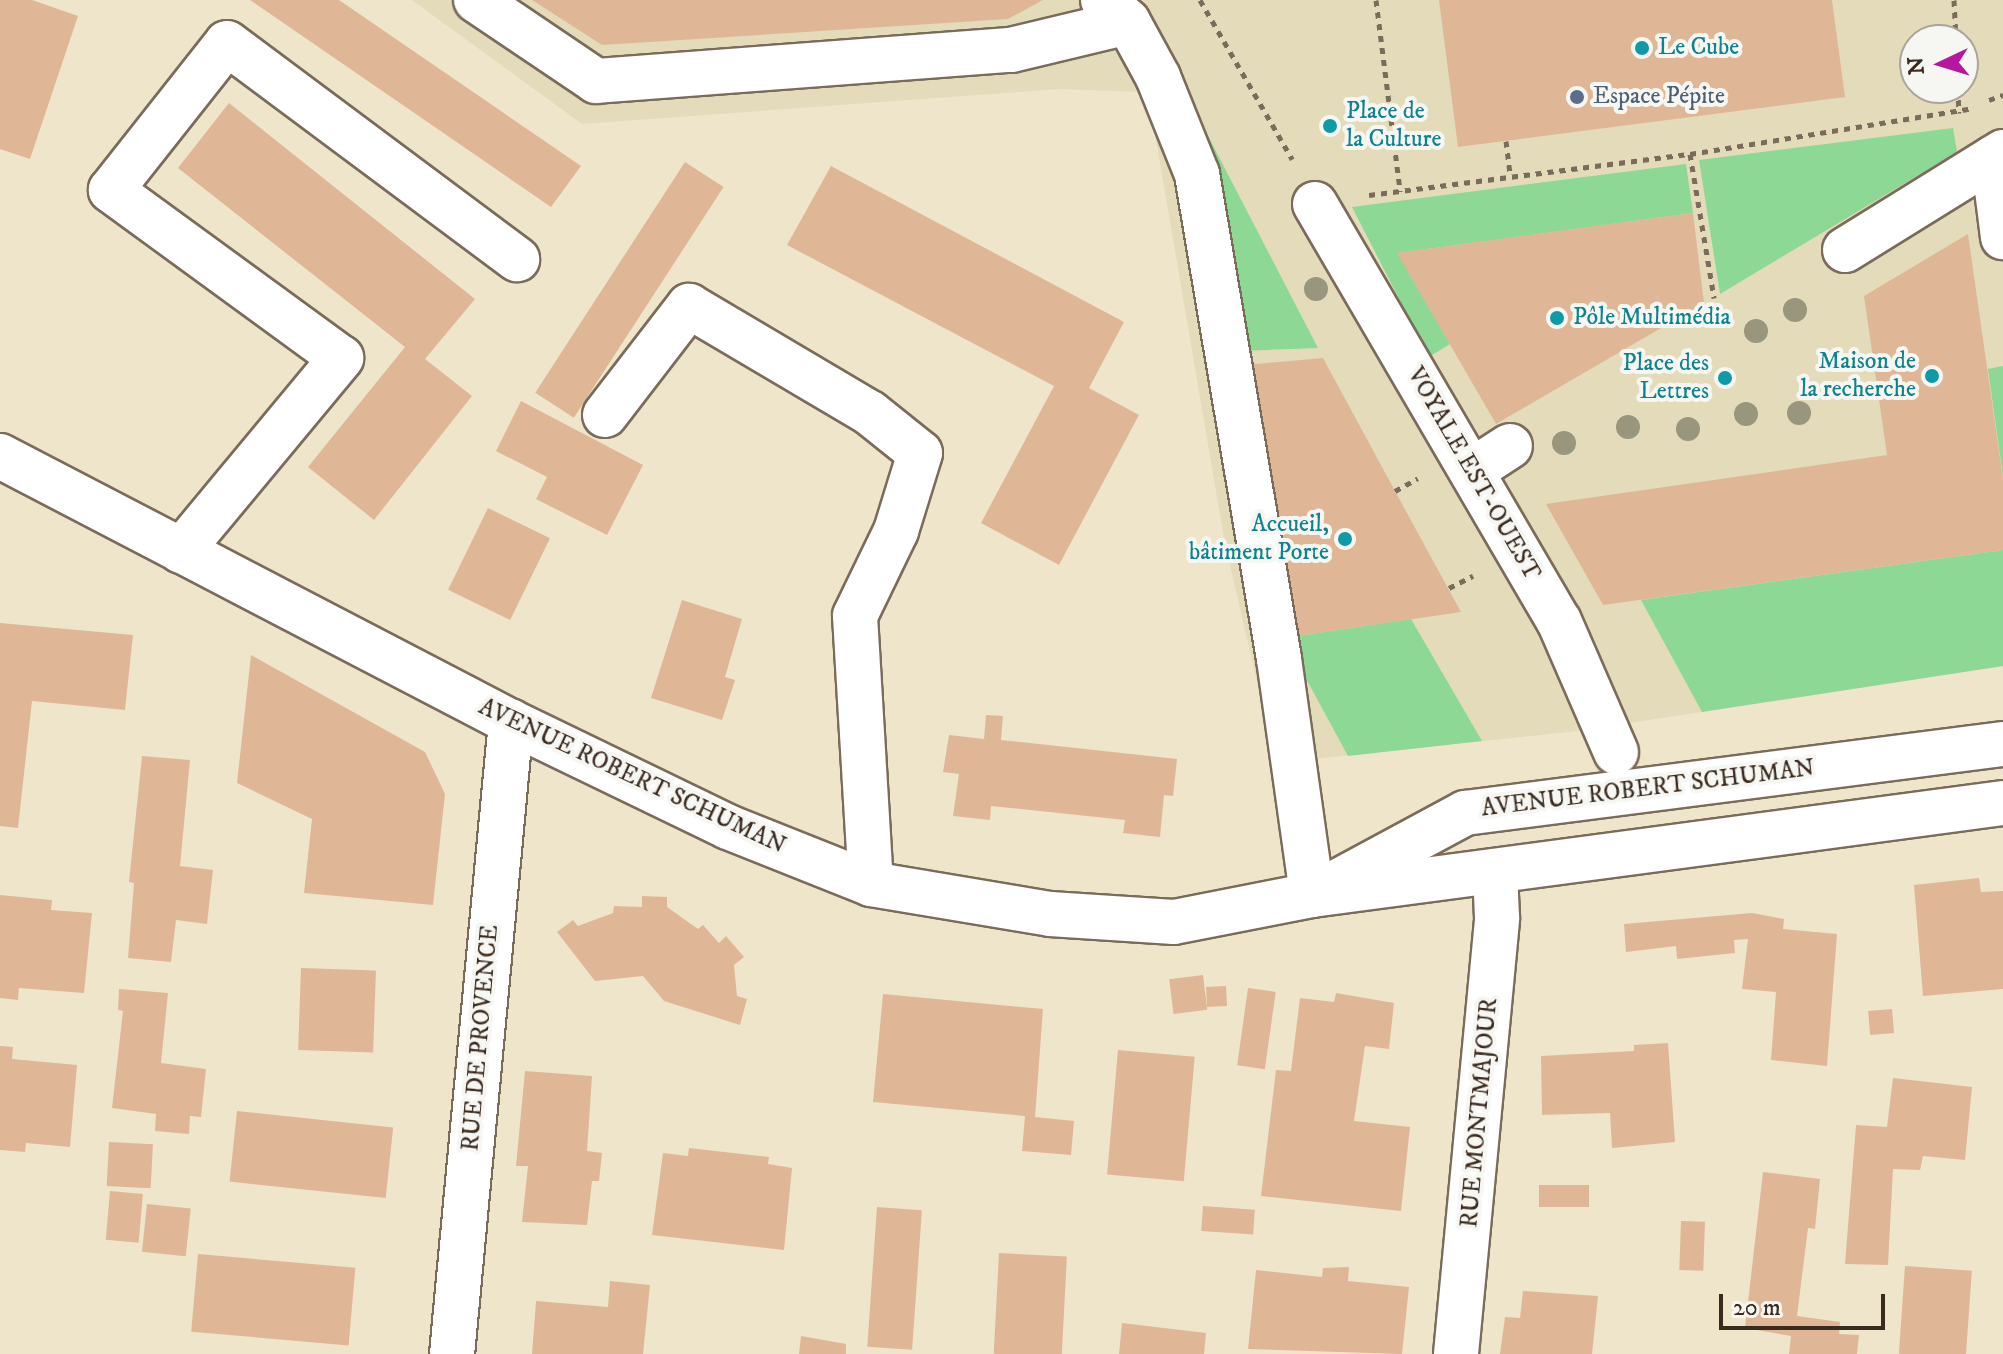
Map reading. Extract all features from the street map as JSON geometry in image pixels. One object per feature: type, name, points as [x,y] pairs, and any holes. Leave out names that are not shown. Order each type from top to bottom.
[{"type":"street","points":[[476,0],[596,81],[1011,50],[1115,11],[1158,77],[1197,174],[1294,762],[1312,895]]},
{"type":"street","points":[[181,551],[341,358],[111,190],[227,43],[517,259]]},
{"type":"street","points":[[1845,250],[1998,155],[2003,237]]},
{"type":"street","name":"VOYALE EST-OUEST","points":[[1315,204],[1559,621],[1616,752]]},
{"type":"street","points":[[605,415],[689,306],[870,413],[920,453],[896,531],[855,616],[871,884]]},
{"type":"street","points":[[1473,470],[1510,446]]},
{"type":"street","name":"AVENUE ROBERT SCHUMAN","points":[[0,456],[511,722],[728,827],[871,884],[1050,914],[1174,922],[1312,895],[2003,803]]},
{"type":"street","name":"RUE DE PROVENCE","points":[[452,1354],[511,722]]},
{"type":"street","name":"AVENUE ROBERT SCHUMAN","points":[[1312,895],[1465,813],[2003,744]]},
{"type":"street","name":"RUE MONTMAJOUR","points":[[1456,1354],[1497,918],[1495,871]]},
{"type":"path","points":[[1200,0],[1293,162]]},
{"type":"path","points":[[1376,0],[1400,191]]},
{"type":"path","points":[[1954,0],[1955,24]]},
{"type":"path","points":[[1361,196],[1690,154],[1959,113],[1959,104]]},
{"type":"path","points":[[1506,141],[1510,176]]},
{"type":"path","points":[[1690,154],[1714,298]]},
{"type":"shaded area","points":[[412,0],[2003,0],[2003,666],[1577,731],[1276,763],[1225,544],[1151,110],[1141,92],[1059,89],[582,124]]},
{"type":"green space","points":[[1192,105],[1318,348],[1241,351]]},
{"type":"green space","points":[[1953,128],[1957,152],[1720,294],[1699,160]]},
{"type":"green space","points":[[1686,164],[1693,213],[1398,253],[1450,344],[1429,357],[1352,207]]},
{"type":"green space","points":[[2003,366],[2003,477],[1988,369]]},
{"type":"green space","points":[[2003,550],[2003,666],[1702,712],[1641,600]]},
{"type":"green space","points":[[1411,619],[1482,741],[1348,756],[1284,638]]},
{"type":"building","points":[[0,0],[32,0],[78,16],[30,159],[0,149]]},
{"type":"building","points":[[250,0],[339,0],[581,166],[551,207]]},
{"type":"building","points":[[532,0],[1043,0],[1008,19],[602,45]]},
{"type":"building","name":"Le Cube","points":[[1439,0],[1832,0],[1845,97],[1458,147]]},
{"type":"building","points":[[229,103],[475,299],[425,359],[472,396],[374,520],[308,467],[405,347],[178,168]]},
{"type":"building","points":[[685,162],[724,187],[574,418],[535,393]]},
{"type":"building","points":[[831,166],[1124,322],[1089,388],[1139,415],[1059,565],[981,523],[1054,386],[787,245]]},
{"type":"building","name":"Pôle Multimédia","points":[[1693,213],[1704,303],[1496,424],[1397,253]]},
{"type":"building","name":"Maison de la recherche","points":[[1968,234],[2003,479],[2003,550],[1603,605],[1546,504],[1887,455],[1864,296]]},
{"type":"building","name":"Accueil, bâtiment Porte","points":[[1323,358],[1461,612],[1284,638],[1243,365]]},
{"type":"building","points":[[521,401],[643,465],[607,535],[536,499],[547,477],[496,451]]},
{"type":"building","points":[[488,508],[550,538],[510,620],[448,590]]},
{"type":"building","points":[[682,600],[742,619],[725,677],[735,680],[722,720],[651,698]]},
{"type":"building","points":[[0,623],[133,635],[125,710],[32,701],[18,828],[0,826]]},
{"type":"building","points":[[251,655],[425,752],[445,794],[433,905],[304,893],[312,819],[237,783]]},
{"type":"building","points":[[986,715],[1003,716],[1001,740],[1177,759],[1173,796],[1164,795],[1160,837],[1123,833],[1125,820],[991,806],[990,820],[953,816],[959,774],[943,772],[949,735],[984,739]]},
{"type":"building","points":[[142,756],[190,760],[180,866],[213,870],[207,924],[176,920],[171,962],[128,958],[134,883],[129,882]]},
{"type":"building","points":[[1979,878],[1981,892],[2003,891],[2003,989],[1923,996],[1914,885]]},
{"type":"building","points":[[0,895],[52,900],[51,910],[92,913],[84,993],[19,988],[18,1000],[0,998]]},
{"type":"building","points":[[642,896],[667,897],[667,907],[698,929],[703,925],[719,943],[726,936],[744,957],[734,965],[737,996],[747,999],[740,1025],[664,1001],[643,976],[595,981],[557,932],[573,920],[578,926],[613,913],[614,906],[642,907]]},
{"type":"building","points":[[1752,913],[1784,919],[1783,929],[1837,934],[1827,1066],[1771,1060],[1776,992],[1742,989],[1748,939],[1734,940],[1735,953],[1677,959],[1676,946],[1626,952],[1624,924]]},
{"type":"building","points":[[301,968],[376,971],[373,1053],[298,1050]]},
{"type":"building","points":[[1203,975],[1207,1010],[1174,1014],[1169,979]]},
{"type":"building","points":[[1226,986],[1227,1006],[1207,1007],[1206,987]]},
{"type":"building","points":[[1248,988],[1276,992],[1265,1069],[1237,1065]]},
{"type":"building","points":[[119,989],[168,993],[161,1063],[206,1069],[201,1117],[190,1116],[189,1134],[155,1131],[156,1114],[112,1108],[123,1011],[118,1010]]},
{"type":"building","points":[[1336,993],[1394,1003],[1389,1049],[1365,1046],[1354,1121],[1410,1127],[1401,1211],[1261,1196],[1276,1070],[1291,1071],[1300,998],[1334,1002]]},
{"type":"building","points":[[883,994],[1043,1009],[1035,1117],[1074,1121],[1071,1155],[1022,1151],[1025,1116],[873,1102]]},
{"type":"building","points":[[1892,1009],[1894,1033],[1870,1035],[1868,1011]]},
{"type":"building","points":[[1668,1043],[1675,1142],[1612,1148],[1610,1113],[1542,1115],[1541,1056],[1634,1051],[1634,1045]]},
{"type":"building","points":[[0,1046],[13,1047],[12,1059],[77,1065],[70,1147],[26,1143],[25,1152],[0,1150]]},
{"type":"building","points":[[1118,1050],[1195,1057],[1184,1181],[1107,1175]]},
{"type":"building","points":[[525,1071],[592,1076],[587,1151],[602,1153],[599,1181],[592,1181],[587,1225],[522,1222],[528,1166],[516,1166]]},
{"type":"building","points":[[1893,1078],[1972,1087],[1965,1160],[1923,1156],[1920,1170],[1893,1169],[1888,1265],[1845,1264],[1856,1125],[1887,1127]]},
{"type":"building","points":[[237,1111],[393,1127],[386,1198],[230,1182]]},
{"type":"building","points":[[109,1142],[153,1144],[151,1188],[107,1186]]},
{"type":"building","points":[[689,1148],[769,1157],[768,1164],[792,1168],[784,1250],[652,1235],[663,1153],[688,1156]]},
{"type":"building","points":[[1763,1172],[1820,1179],[1815,1229],[1808,1228],[1797,1316],[1840,1322],[1839,1334],[1859,1335],[1857,1354],[1789,1354],[1791,1336],[1745,1328]]},
{"type":"building","points":[[1539,1185],[1589,1185],[1589,1207],[1539,1207]]},
{"type":"building","points":[[110,1191],[143,1194],[139,1243],[106,1240]]},
{"type":"building","points":[[147,1204],[191,1209],[186,1256],[142,1252]]},
{"type":"building","points":[[1203,1206],[1255,1210],[1253,1235],[1201,1231]]},
{"type":"building","points":[[877,1207],[922,1210],[912,1350],[867,1347]]},
{"type":"building","points":[[1681,1221],[1705,1222],[1703,1271],[1679,1270]]},
{"type":"building","points":[[999,1253],[1067,1257],[1062,1354],[994,1354]]},
{"type":"building","points":[[198,1254],[355,1268],[349,1345],[191,1332]]},
{"type":"building","points":[[1905,1266],[1972,1271],[1966,1354],[1899,1354]]},
{"type":"building","points":[[1349,1267],[1348,1281],[1409,1287],[1402,1354],[1248,1349],[1256,1270],[1322,1277],[1323,1268]]},
{"type":"building","points":[[610,1281],[650,1285],[643,1354],[532,1354],[536,1301],[608,1307]]},
{"type":"building","points":[[1523,1291],[1598,1296],[1592,1354],[1500,1354],[1505,1317],[1520,1318]]},
{"type":"building","points":[[1122,1323],[1206,1333],[1204,1354],[1119,1354]]},
{"type":"building","points":[[801,1336],[846,1344],[846,1354],[799,1354]]},
{"type":"place","name":"Le Cube","points":[[1642,48]]},
{"type":"place","name":"Espace Pépite","points":[[1577,97]]},
{"type":"place","name":"Place de la Culture","points":[[1330,126]]},
{"type":"place","name":"Pôle Multimédia","points":[[1557,318]]},
{"type":"place","name":"Maison de la recherche","points":[[1932,376]]},
{"type":"place","name":"Place des Lettres","points":[[1725,378]]},
{"type":"place","name":"Accueil, bâtiment Porte","points":[[1345,539]]}]
